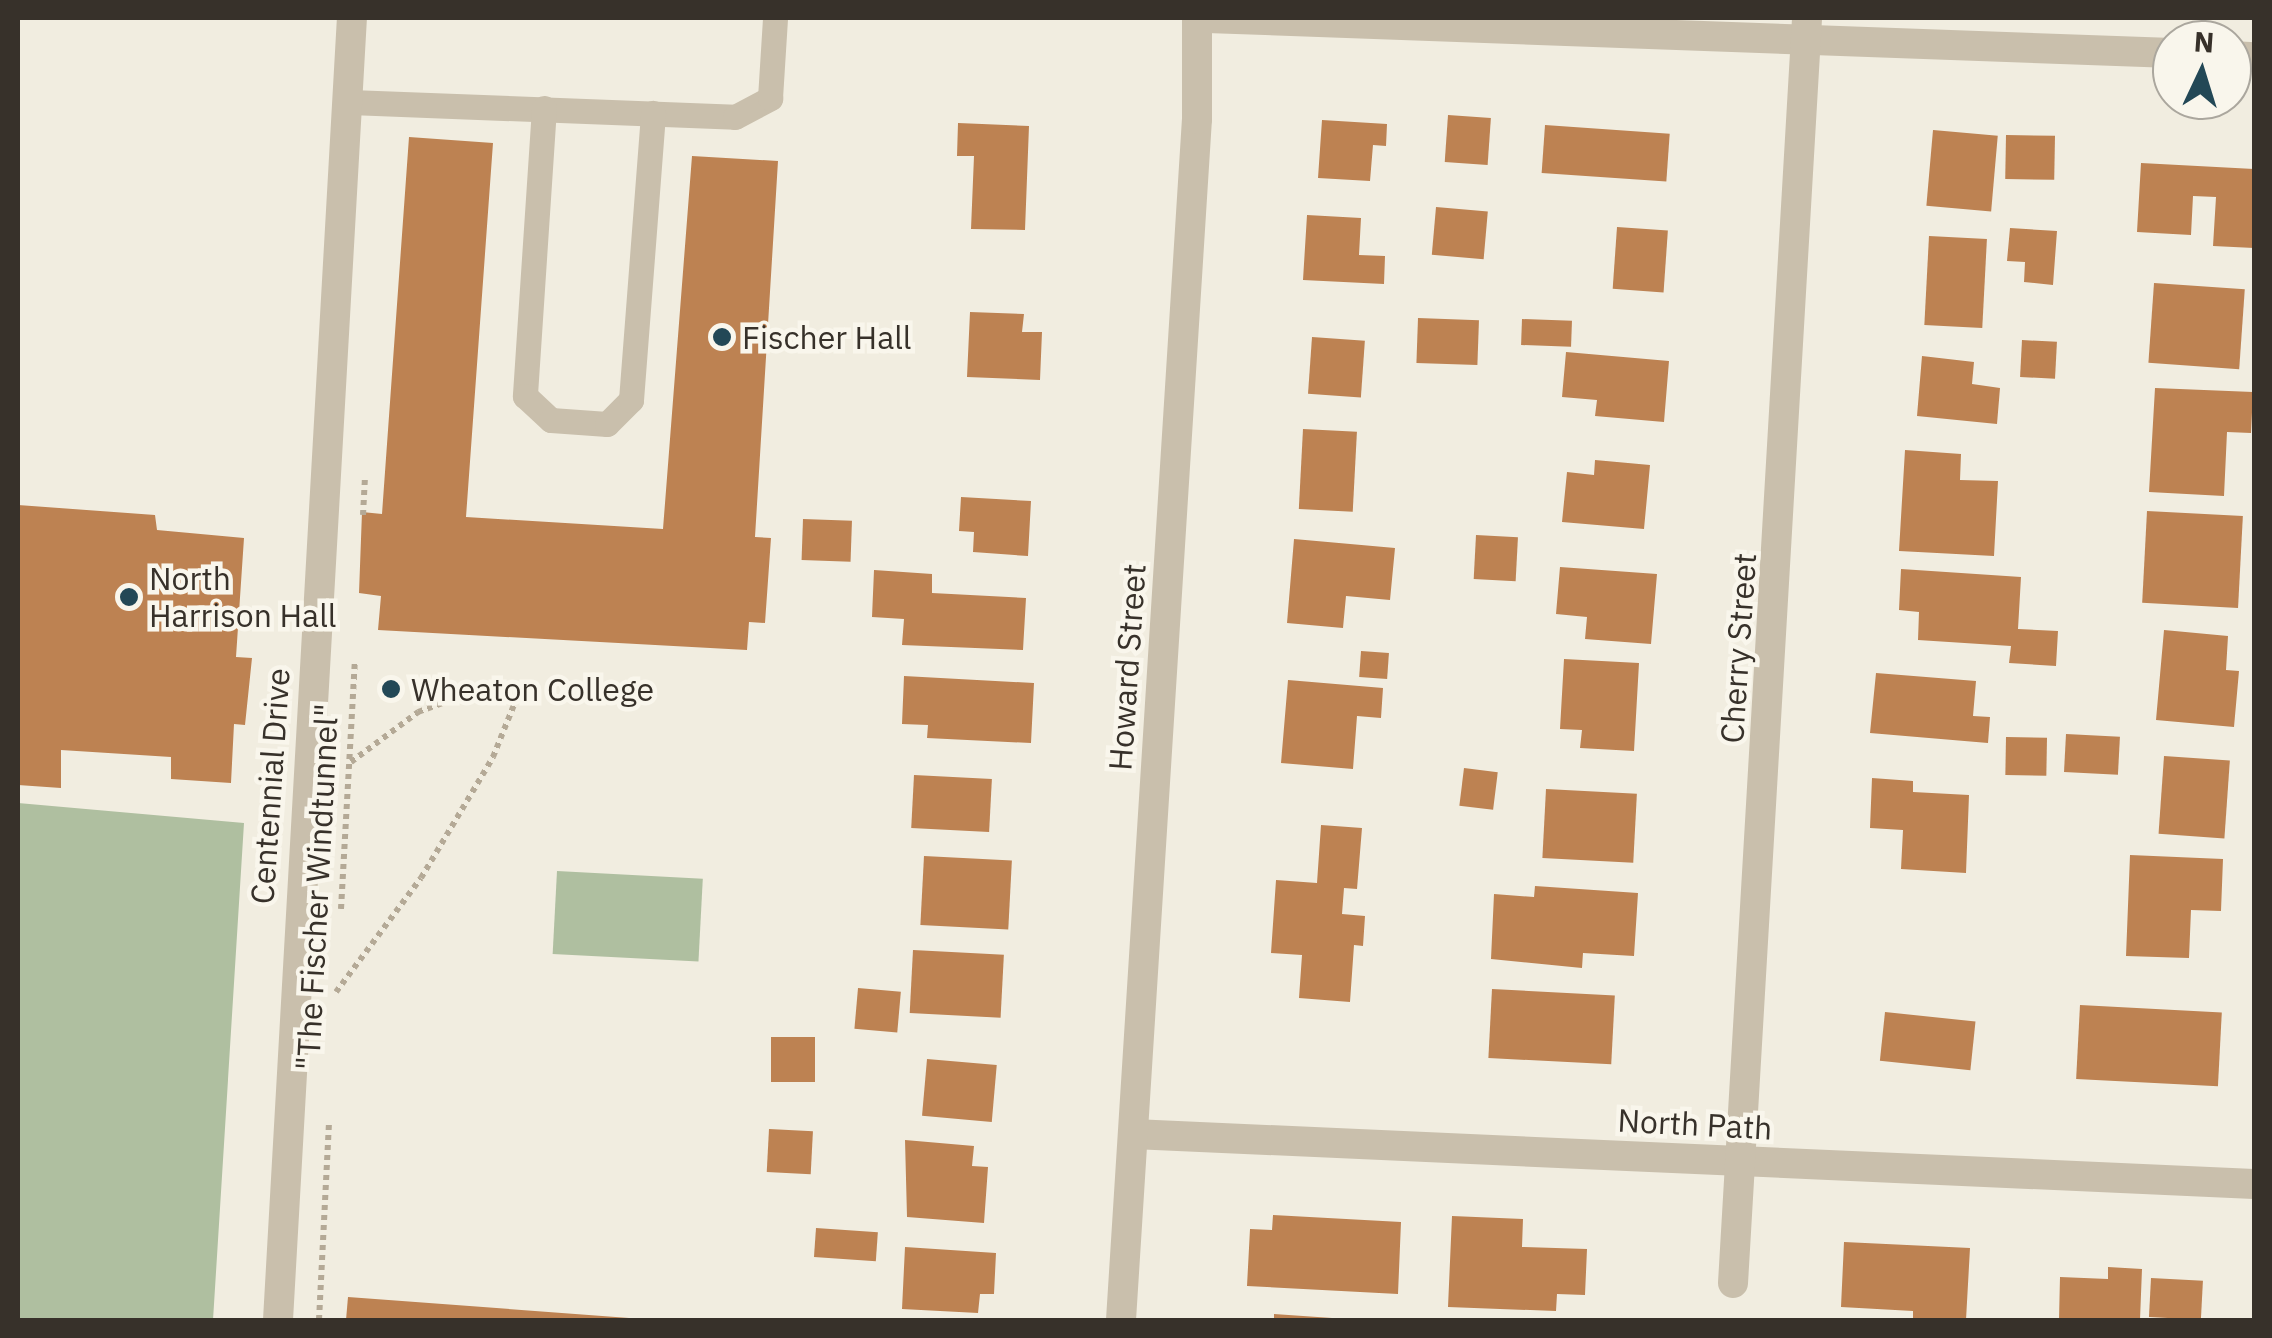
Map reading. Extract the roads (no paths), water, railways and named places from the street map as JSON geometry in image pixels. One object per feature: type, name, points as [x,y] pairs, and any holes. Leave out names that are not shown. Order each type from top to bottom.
[{"type":"street","name":"Centennial Drive","points":[[278,1320],[290,1014],[350,102],[352,18]]},
{"type":"street","name":"Howard Street","points":[[1121,1320],[1197,119],[1197,18]]},
{"type":"street","points":[[1207,18],[1806,31],[2152,52]]},
{"type":"street","name":"Cherry Street","points":[[1733,1283],[1806,31]]},
{"type":"street","name":"North Path","points":[[1133,1134],[2254,1184]]},
{"type":"lane","points":[[350,102],[735,117],[770,98],[775,18]]},
{"type":"lane","points":[[544,108],[525,396],[551,420],[607,424],[630,400],[653,113]]},
{"type":"place","name":"Fischer Hall","points":[[722,337]]},
{"type":"place","name":"North Harrison Hall","points":[[129,597]]},
{"type":"place","name":"Wheaton College","points":[[391,689]]}]
